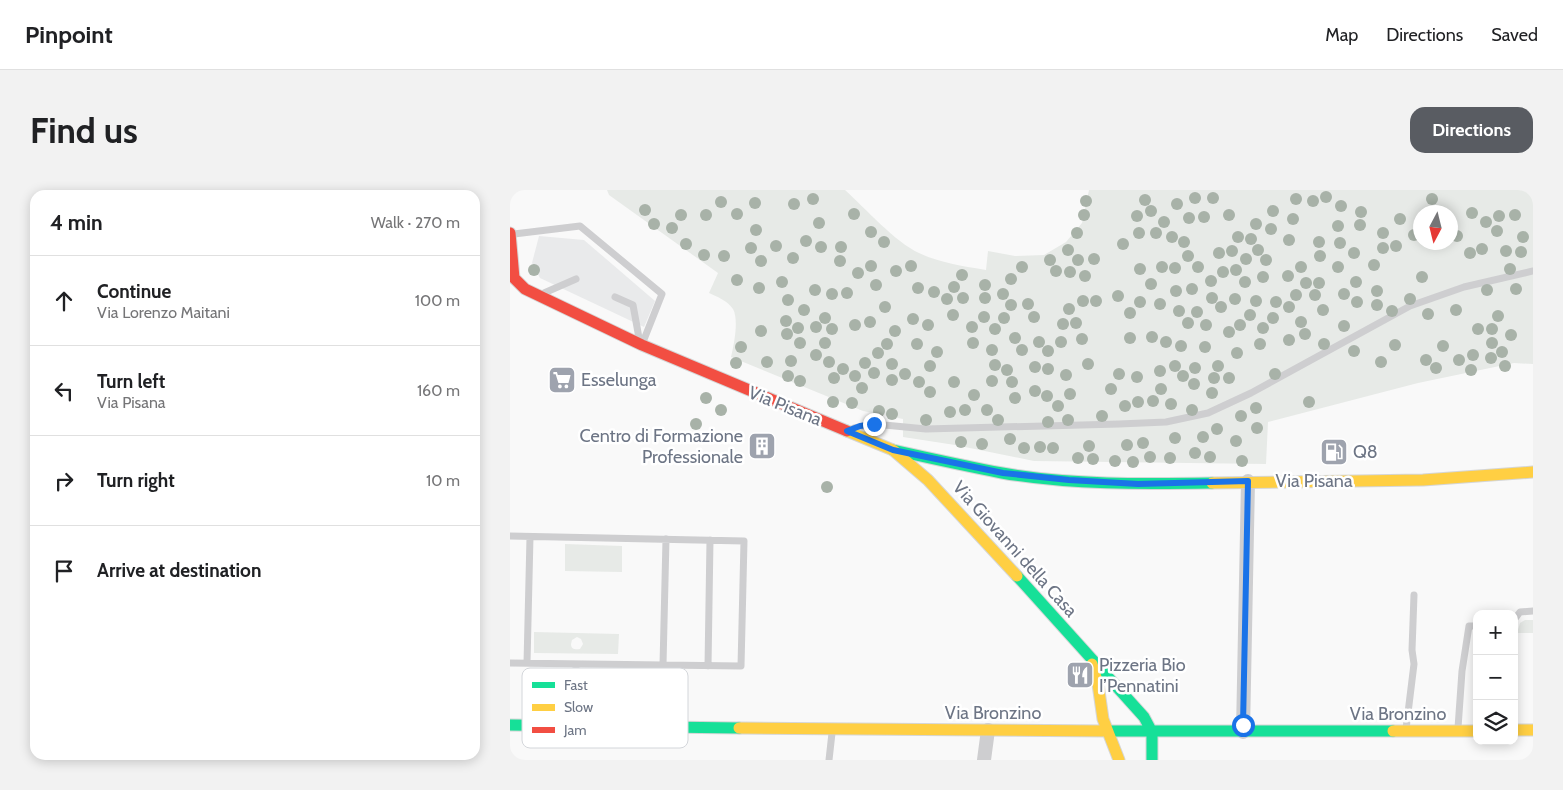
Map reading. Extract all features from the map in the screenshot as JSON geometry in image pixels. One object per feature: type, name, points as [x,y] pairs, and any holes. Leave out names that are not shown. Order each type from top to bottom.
[{"type":"main road","points":[[510,234],[512,273]]},
{"type":"main road","name":"Via Pisana","points":[[512,273],[518,284],[537,296],[744,389],[893,450],[1003,473],[1069,480],[1138,484],[1423,480],[1533,472]]},
{"type":"main road","name":"Via Giovanni della Casa","points":[[893,450],[928,480],[977,531],[1144,717],[1152,732]]},
{"type":"main road","name":"Via Giovanni della Casa","points":[[1086,654],[1098,683],[1106,731],[1119,760]]},
{"type":"main road","name":"Via Bronzino","points":[[688,727],[1152,732],[1473,731]]},
{"type":"main road","points":[[1518,730],[1533,730]]},
{"type":"main road","points":[[1152,732],[1152,760]]},
{"type":"street","points":[[1243,732],[1248,481]]},
{"type":"street","points":[[984,760],[988,730]]},
{"type":"lane","points":[[510,234],[580,226],[662,294],[641,344]]},
{"type":"lane","points":[[847,431],[873,424],[926,429],[1166,422],[1208,413],[1251,393],[1410,306],[1464,287],[1533,271]]},
{"type":"lane","points":[[537,296],[576,279]]},
{"type":"lane","points":[[615,297],[633,305],[641,344]]},
{"type":"lane","points":[[510,536],[744,541],[741,666],[510,663]]},
{"type":"lane","points":[[527,663],[530,537]]},
{"type":"lane","points":[[663,665],[666,539]]},
{"type":"lane","points":[[708,666],[710,540]]},
{"type":"lane","points":[[1406,732],[1414,664],[1412,650],[1414,594]]},
{"type":"lane","points":[[1518,615],[1520,612],[1533,612]]},
{"type":"lane","points":[[1458,731],[1462,672],[1469,626],[1473,626]]},
{"type":"lane","points":[[576,664],[576,668]]},
{"type":"lane","points":[[829,760],[832,729]]},
{"type":"shaded area","points":[[607,190],[845,190],[890,233],[910,248],[943,262],[986,270],[988,251],[1015,256],[1044,255],[1066,242],[1082,223],[1089,190],[1533,190],[1533,364],[1514,363],[1418,383],[1268,422],[1266,464],[1034,461],[955,445],[903,437],[903,419],[863,411],[731,357],[735,333],[735,314],[733,309],[722,299],[709,293],[718,273],[609,195]]},
{"type":"shaded area","points":[[539,236],[584,240],[655,301],[644,327],[540,278],[532,263]]},
{"type":"shaded area","points":[[565,544],[622,546],[622,572],[565,571]]},
{"type":"shaded area","points":[[1525,620],[1533,620],[1533,633],[1518,633],[1520,623]]},
{"type":"shaded area","points":[[534,632],[619,634],[618,654],[534,653]],"holes":[[[577,637],[581,639],[583,644],[580,649],[575,649],[571,646],[572,640]]]},
{"type":"traffic: fast","points":[[893,450],[1002,473],[1054,480],[1080,482],[1212,483]]},
{"type":"traffic: fast","points":[[1017,576],[1144,717],[1152,732],[1152,760]]},
{"type":"traffic: fast","points":[[510,725],[522,725]]},
{"type":"traffic: fast","points":[[688,727],[739,728]]},
{"type":"traffic: fast","points":[[1107,731],[1393,731]]},
{"type":"traffic: slow","points":[[847,431],[893,450],[928,480],[1017,576]]},
{"type":"traffic: slow","points":[[1212,483],[1423,480],[1533,472]]},
{"type":"traffic: slow","points":[[1092,664],[1098,684],[1103,719],[1119,760]]},
{"type":"traffic: slow","points":[[739,728],[1107,731]]},
{"type":"traffic: slow","points":[[1518,730],[1533,730]]},
{"type":"traffic: slow","points":[[1393,731],[1473,731]]},
{"type":"traffic: jam","points":[[510,233],[514,278],[525,289],[642,345],[847,431]]},
{"type":"place","name":"Esselunga","points":[[562,380]]},
{"type":"place","name":"Centro di Formazione Professionale","points":[[762,446]]},
{"type":"place","name":"Q8","points":[[1334,452]]},
{"type":"place","name":"Pizzeria Bio I’Pennatini","points":[[1080,675]]},
{"type":"route","points":[[874,424],[860,426],[847,431],[893,450],[1003,473],[1069,480],[1138,484],[1248,481],[1243,725]]}]
